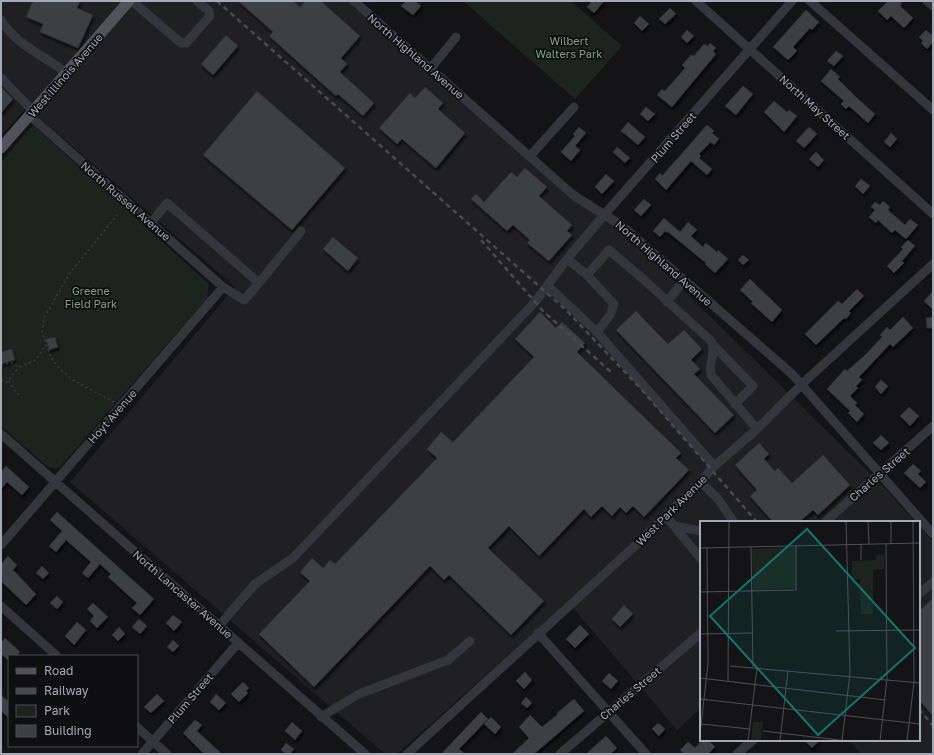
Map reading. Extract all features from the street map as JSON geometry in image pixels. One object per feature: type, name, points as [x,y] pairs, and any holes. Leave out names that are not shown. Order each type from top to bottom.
[{"type":"main road","name":"West Illinois Avenue","points":[[1,148],[130,1]]},
{"type":"street","points":[[130,1],[181,43],[186,42],[210,16],[209,12],[197,1]]},
{"type":"street","name":"North Highland Avenue","points":[[354,1],[572,194],[591,208],[615,220],[802,384],[933,534]]},
{"type":"street","name":"North May Street","points":[[696,1],[933,214]]},
{"type":"street","name":"Plum Street","points":[[219,626],[255,584],[292,558],[548,286],[567,259],[604,215],[792,1]]},
{"type":"street","points":[[810,1],[933,110]]},
{"type":"street","points":[[927,1],[933,6]]},
{"type":"street","points":[[2,25],[25,46],[66,73]]},
{"type":"street","points":[[431,68],[456,37]]},
{"type":"street","name":"North Russell Avenue","points":[[1,78],[31,113],[222,287],[244,300],[259,283]]},
{"type":"street","points":[[530,156],[574,107]]},
{"type":"street","points":[[151,223],[167,203],[259,283],[301,231]]},
{"type":"street","points":[[587,276],[609,250],[691,322],[753,386],[735,404]]},
{"type":"street","points":[[567,259],[587,276],[614,304],[610,315],[597,332]]},
{"type":"street","name":"West Park Avenue","points":[[406,754],[666,516],[701,482],[714,466],[757,429],[802,384],[933,264]]},
{"type":"street","points":[[667,302],[684,280]]},
{"type":"street","points":[[548,286],[597,332],[714,466]]},
{"type":"street","name":"Hoyt Avenue","points":[[1,545],[222,287]]},
{"type":"street","points":[[714,346],[710,369],[711,375],[757,429]]},
{"type":"street","name":"Charles Street","points":[[825,521],[933,426]]},
{"type":"street","name":"North Lancaster Avenue","points":[[1,434],[321,717],[365,754]]},
{"type":"street","points":[[701,482],[718,499],[733,521]]},
{"type":"street","points":[[666,516],[700,558]]},
{"type":"street","points":[[674,526],[700,531]]},
{"type":"street","points":[[920,593],[933,582]]},
{"type":"street","points":[[1,606],[56,655]]},
{"type":"street","points":[[538,633],[646,754]]},
{"type":"street","name":"Charles Street","points":[[560,754],[700,634]]},
{"type":"street","points":[[321,717],[359,694],[448,660],[470,641]]},
{"type":"street","name":"Plum Street","points":[[142,754],[238,643]]},
{"type":"street","points":[[138,728],[167,754]]},
{"type":"street","points":[[737,754],[751,741]]},
{"type":"path","points":[[115,403],[73,380],[60,369],[51,358],[42,332],[44,318],[70,273],[117,216]]},
{"type":"path","points":[[1,380],[7,382],[19,367],[36,360],[46,345]]},
{"type":"path","points":[[1,366],[12,363],[19,367]]},
{"type":"path","points":[[9,380],[14,390],[21,397]]},
{"type":"shaded area","points":[[1,1],[352,1],[622,230],[882,485],[914,521],[700,521],[700,709],[677,730],[568,602],[397,754],[385,754],[70,482],[235,287],[27,107],[1,136]]},
{"type":"shaded area","points":[[920,527],[933,542],[933,754],[861,754],[850,741],[920,741]]},
{"type":"green space","name":"Wilbert Walters Park","points":[[463,1],[571,1],[622,46],[575,99]]},
{"type":"green space","name":"Greene Field Park","points":[[33,125],[209,284],[207,298],[61,466],[56,469],[48,467],[1,426],[1,162]]},
{"type":"building","points":[[33,1],[80,1],[77,8],[93,15],[78,48],[40,32],[43,24],[26,17]]},
{"type":"building","points":[[238,1],[293,1],[300,7],[305,1],[321,1],[360,36],[341,58],[347,64],[340,72],[374,103],[363,116],[338,94],[336,96],[269,36],[273,32]]},
{"type":"building","points":[[406,1],[415,1],[421,6],[413,15],[401,6]]},
{"type":"building","points":[[592,1],[604,1],[594,13],[587,7]]},
{"type":"building","points":[[888,1],[899,1],[902,4],[900,6],[913,18],[904,28],[891,16],[887,20],[878,11]]},
{"type":"building","points":[[670,8],[676,14],[665,24],[659,19]]},
{"type":"building","points":[[806,10],[819,22],[812,30],[810,28],[793,47],[797,51],[788,60],[773,47]]},
{"type":"building","points":[[640,16],[649,24],[642,31],[634,23]]},
{"type":"building","points":[[687,30],[694,36],[687,43],[681,37]]},
{"type":"building","points":[[926,30],[933,36],[933,42],[927,49],[921,43],[923,41],[919,37]]},
{"type":"building","points":[[226,35],[238,46],[213,75],[201,64]]},
{"type":"building","points":[[710,43],[716,48],[713,51],[716,54],[672,107],[657,95],[662,89],[665,91],[685,68],[682,65],[691,55],[694,56],[704,44],[708,46]]},
{"type":"building","points":[[836,51],[843,56],[834,66],[827,61]]},
{"type":"building","points":[[831,69],[840,77],[838,79],[875,114],[868,123],[849,106],[846,109],[841,104],[844,101],[821,81]]},
{"type":"building","points":[[743,86],[753,94],[736,115],[725,106]]},
{"type":"building","points":[[1,87],[13,99],[1,113]]},
{"type":"building","points":[[425,87],[443,103],[438,109],[465,133],[436,168],[402,139],[397,144],[379,128],[410,93],[415,98]]},
{"type":"building","points":[[257,91],[345,168],[292,230],[203,155]]},
{"type":"building","points":[[774,101],[787,112],[789,110],[797,116],[784,132],[764,112]]},
{"type":"building","points":[[646,107],[655,114],[648,121],[640,114]]},
{"type":"building","points":[[628,122],[645,137],[638,145],[621,131]]},
{"type":"building","points":[[707,125],[714,131],[712,133],[719,139],[714,145],[710,142],[699,154],[701,156],[699,158],[712,169],[707,175],[691,161],[666,190],[655,179],[660,173],[662,176]]},
{"type":"building","points":[[579,127],[586,133],[575,146],[580,150],[571,161],[561,152],[575,136],[573,134]]},
{"type":"building","points":[[809,127],[817,134],[804,148],[796,141]]},
{"type":"building","points":[[891,133],[897,139],[890,147],[884,142]]},
{"type":"building","points":[[617,147],[630,158],[625,163],[613,152]]},
{"type":"building","points":[[816,152],[824,160],[818,167],[809,159]]},
{"type":"building","points":[[525,168],[547,187],[539,196],[572,225],[567,231],[572,235],[549,261],[527,243],[530,240],[513,225],[507,231],[471,199],[476,194],[484,202],[511,172],[517,177]]},
{"type":"building","points":[[606,174],[614,181],[602,194],[595,187]]},
{"type":"building","points":[[861,179],[870,186],[863,194],[855,186]]},
{"type":"building","points":[[644,199],[651,205],[641,216],[634,210]]},
{"type":"building","points":[[883,201],[890,207],[888,210],[905,225],[910,219],[918,225],[906,239],[895,230],[892,233],[878,220],[876,223],[869,217],[875,210],[871,207],[875,202],[880,205]]},
{"type":"building","points":[[664,218],[680,232],[688,222],[697,230],[691,236],[703,247],[706,243],[717,252],[718,250],[728,259],[715,273],[705,264],[706,263],[668,232],[667,233],[665,231],[660,237],[653,231]]},
{"type":"building","points":[[333,237],[358,258],[348,271],[323,249]]},
{"type":"building","points":[[908,240],[915,246],[902,261],[904,263],[894,273],[887,266],[903,249],[901,247]]},
{"type":"building","points":[[743,255],[749,260],[743,265],[738,260]]},
{"type":"building","points":[[750,279],[782,310],[772,322],[751,303],[753,302],[740,290]]},
{"type":"building","points":[[857,289],[864,296],[849,311],[851,313],[846,319],[844,318],[816,345],[805,334],[838,301],[842,304]]},
{"type":"building","points":[[933,291],[933,310],[924,301]]},
{"type":"building","points":[[636,311],[668,344],[684,330],[702,349],[691,360],[700,369],[694,374],[734,415],[715,433],[616,330]]},
{"type":"building","points":[[540,312],[556,328],[562,322],[585,343],[577,352],[681,453],[676,458],[689,470],[644,517],[633,506],[626,513],[620,507],[612,516],[602,506],[591,517],[584,509],[539,556],[509,526],[488,548],[544,601],[511,635],[449,575],[444,580],[430,566],[314,687],[259,634],[310,581],[300,572],[312,558],[323,568],[330,560],[335,564],[437,458],[427,449],[441,432],[453,442],[534,357],[515,339]]},
{"type":"building","points":[[903,317],[913,328],[893,347],[890,344],[859,377],[862,380],[856,386],[858,388],[850,396],[857,403],[855,405],[864,414],[857,422],[848,413],[850,411],[827,389],[845,369],[847,371],[865,355],[882,337],[880,335],[887,327],[890,330]]},
{"type":"building","points":[[933,317],[933,328],[927,328],[926,318]]},
{"type":"building","points":[[55,337],[58,347],[49,350],[46,339]]},
{"type":"building","points":[[12,349],[15,360],[1,364],[1,352]]},
{"type":"building","points":[[881,380],[888,386],[881,394],[875,387]]},
{"type":"building","points":[[909,407],[919,416],[910,426],[900,416]]},
{"type":"building","points":[[881,435],[889,443],[881,450],[873,443]]},
{"type":"building","points":[[759,443],[769,454],[764,459],[775,471],[778,468],[792,483],[823,455],[850,485],[818,515],[813,510],[800,521],[772,521],[750,496],[757,490],[735,465]]},
{"type":"building","points":[[913,464],[921,471],[918,474],[926,482],[920,488],[904,473]]},
{"type":"building","points":[[6,466],[29,487],[22,495],[7,482],[1,489],[1,472]]},
{"type":"building","points":[[57,512],[154,599],[140,615],[132,608],[137,603],[108,577],[111,574],[100,564],[88,578],[82,573],[91,562],[66,540],[56,552],[49,546],[62,531],[50,520]]},
{"type":"building","points":[[8,556],[17,565],[13,570],[36,594],[26,605],[1,581],[1,564]]},
{"type":"building","points":[[42,566],[49,573],[43,579],[36,573]]},
{"type":"building","points":[[57,596],[63,602],[57,609],[50,603]]},
{"type":"building","points":[[933,598],[933,716],[920,701],[920,610]]},
{"type":"building","points":[[93,603],[108,617],[97,628],[90,621],[94,616],[87,609]]},
{"type":"building","points":[[624,605],[633,614],[620,627],[612,619]]},
{"type":"building","points":[[173,615],[182,622],[174,631],[166,623]]},
{"type":"building","points":[[139,619],[147,626],[140,634],[132,627]]},
{"type":"building","points":[[77,622],[86,630],[74,645],[65,636]]},
{"type":"building","points":[[580,625],[589,634],[575,648],[566,639]]},
{"type":"building","points":[[119,627],[125,634],[118,641],[112,635]]},
{"type":"building","points":[[5,638],[20,652],[18,655],[8,655],[8,660],[1,654],[1,643]]},
{"type":"building","points":[[173,640],[179,646],[173,652],[167,647]]},
{"type":"building","points":[[525,672],[532,680],[524,689],[516,681]]},
{"type":"building","points":[[609,673],[618,681],[611,689],[602,681]]},
{"type":"building","points":[[243,682],[249,688],[246,691],[248,693],[239,702],[231,694]]},
{"type":"building","points":[[157,694],[164,701],[151,713],[144,707]]},
{"type":"building","points":[[216,694],[226,703],[219,710],[210,702]]},
{"type":"building","points":[[1,695],[8,701],[8,717],[1,711]]},
{"type":"building","points":[[526,697],[532,703],[527,708],[521,703]]},
{"type":"building","points":[[574,699],[584,711],[534,754],[512,754],[529,738],[519,727],[530,715],[542,727]]},
{"type":"building","points":[[481,712],[488,719],[459,749],[465,754],[441,754]]},
{"type":"building","points":[[491,717],[501,727],[495,734],[484,724]]},
{"type":"building","points":[[195,720],[202,725],[197,731],[222,754],[204,754],[183,733]]},
{"type":"building","points":[[292,722],[302,731],[295,740],[285,731]]},
{"type":"building","points":[[658,723],[665,729],[659,736],[652,729]]},
{"type":"building","points":[[606,736],[617,748],[610,754],[586,754]]},
{"type":"building","points":[[701,741],[709,741],[715,747],[708,754],[684,754],[680,750],[688,742],[695,748]]},
{"type":"building","points":[[805,741],[819,741],[812,748]]},
{"type":"building","points":[[286,743],[294,749],[290,754],[286,754],[281,750]]},
{"type":"railway","points":[[217,1],[566,310],[642,390],[756,521]]},
{"type":"railway","points":[[481,240],[543,311],[611,372]]},
{"type":"railway","points":[[920,710],[933,726]]}]
